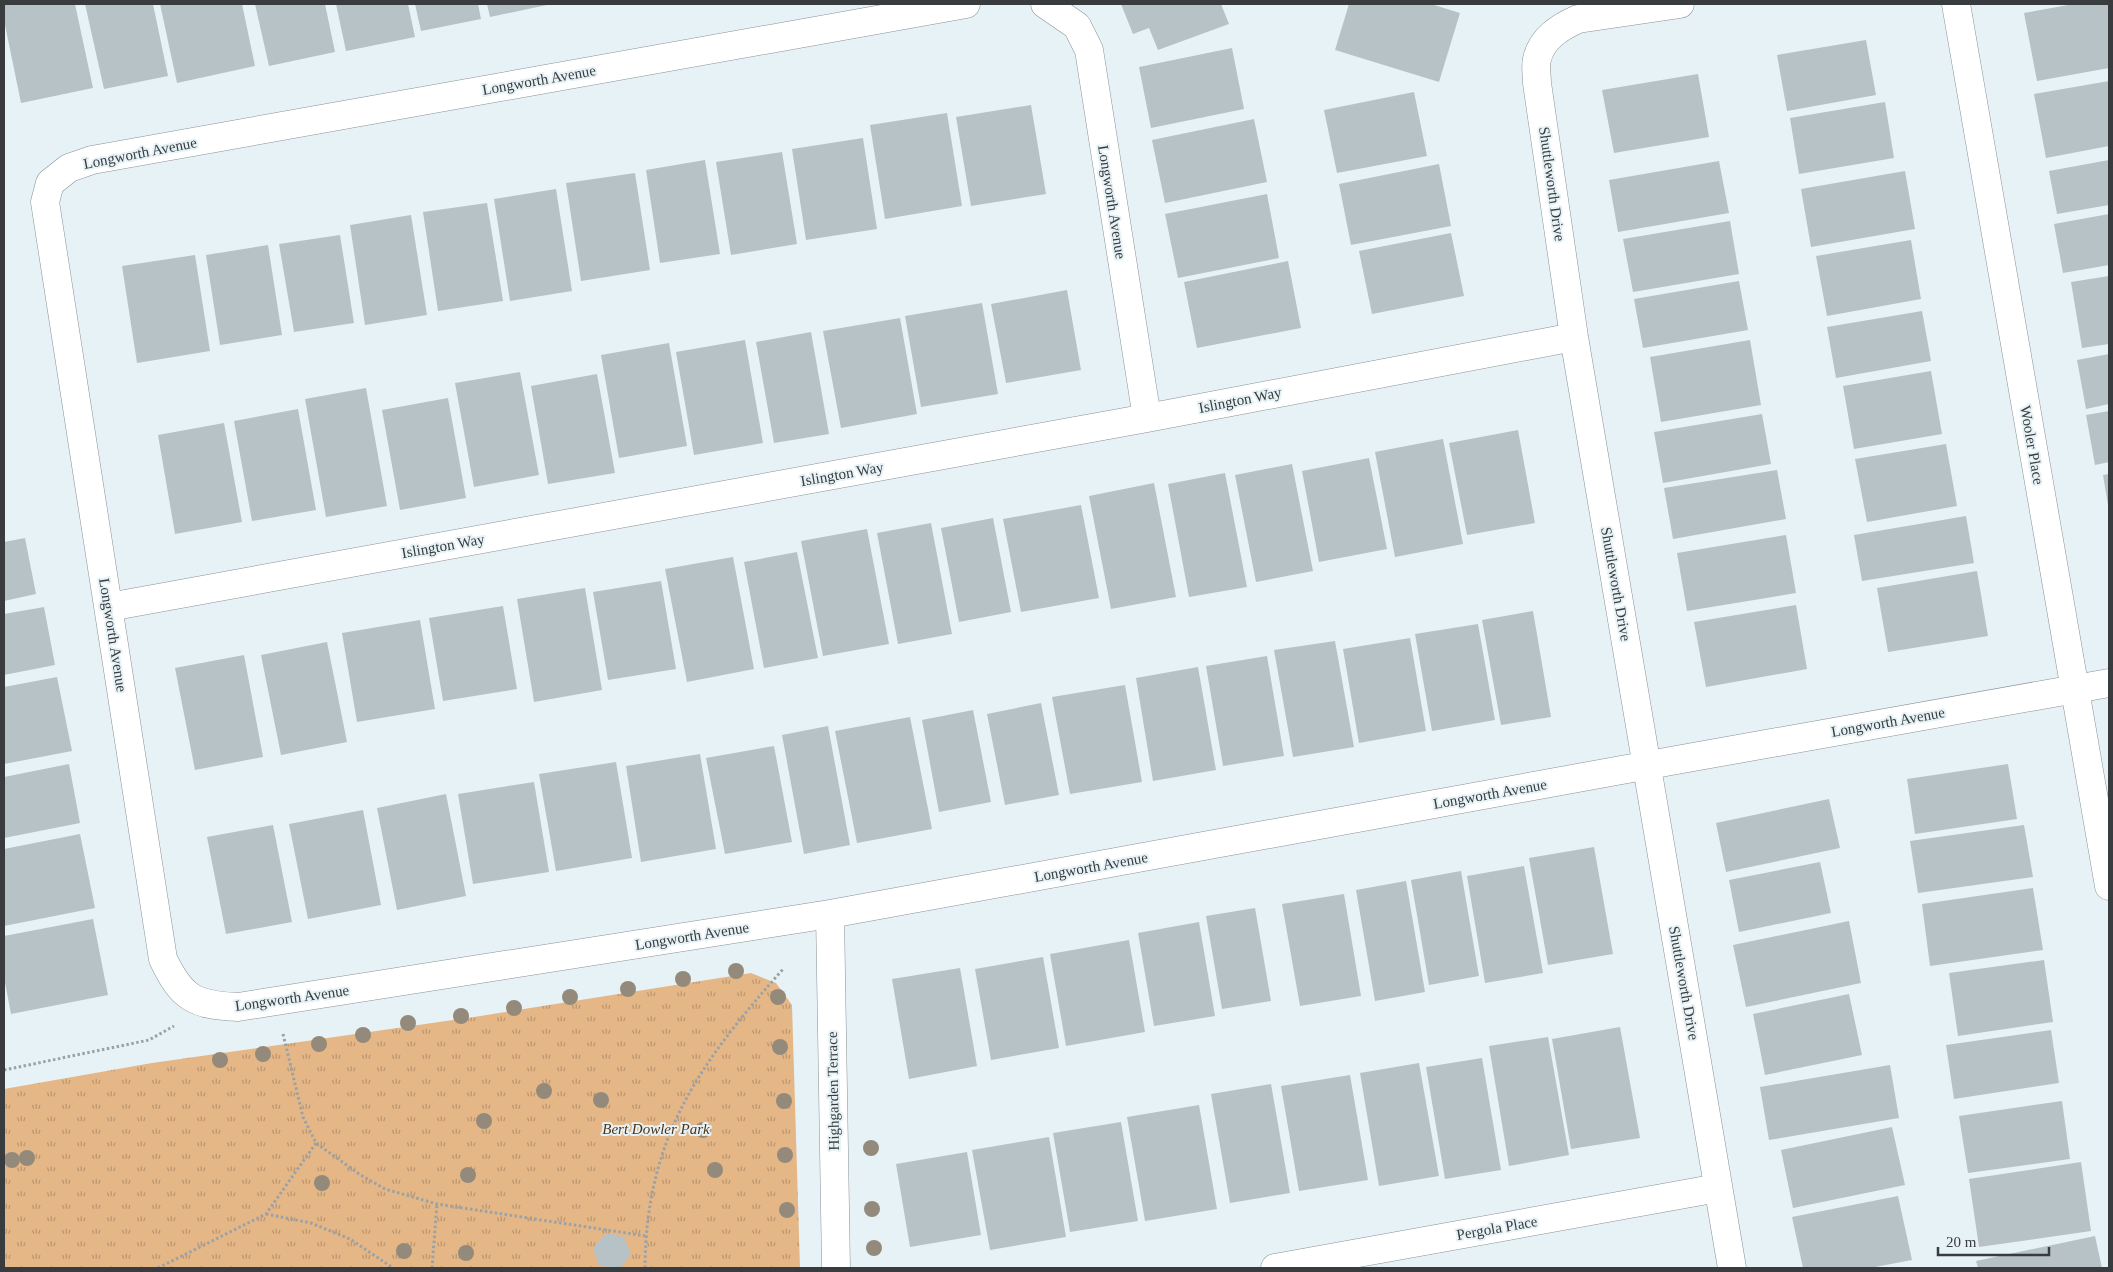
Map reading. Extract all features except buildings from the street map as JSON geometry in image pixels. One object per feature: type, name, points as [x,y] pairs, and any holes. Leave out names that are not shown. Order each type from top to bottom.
[{"type":"street","name":"Longworth Avenue","points":[[966,4],[92,160],[69,168],[50,183],[45,202],[164,959],[173,979],[188,996],[210,1006],[238,1008],[830,914],[2109,683]]},
{"type":"street","name":"Longworth Avenue","points":[[1045,4],[1078,26],[1088,50],[1147,418]]},
{"type":"street","name":"Shuttleworth Drive","points":[[1680,4],[1578,20],[1562,26],[1547,38],[1537,59],[1537,82],[1574,337],[1732,1268]]},
{"type":"street","name":"Wooler Place","points":[[1956,4],[2109,886]]},
{"type":"street","name":"Islington Way","points":[[109,606],[1147,418],[1574,337]]},
{"type":"street","name":"Highgarden Terrace","points":[[830,914],[836,1268]]},
{"type":"street","name":"Pergola Place","points":[[1275,1268],[1718,1188]]},
{"type":"path","points":[[645,1268],[646,1236],[652,1190],[671,1129],[687,1096],[709,1060],[740,1017],[784,968]]},
{"type":"path","points":[[4,1070],[149,1040],[173,1028],[188,996]]},
{"type":"path","points":[[275,1002],[303,1117],[316,1143],[359,1174],[385,1189],[437,1204],[646,1236]]},
{"type":"path","points":[[158,1268],[266,1214],[316,1143]]},
{"type":"path","points":[[432,1268],[437,1204]]},
{"type":"path","points":[[266,1214],[311,1223],[350,1239],[394,1268]]},
{"type":"green space","name":"Bert Dowler Park","points":[[751,973],[776,983],[792,1005],[800,1268],[4,1268],[4,1089],[152,1063],[474,1017]]}]
